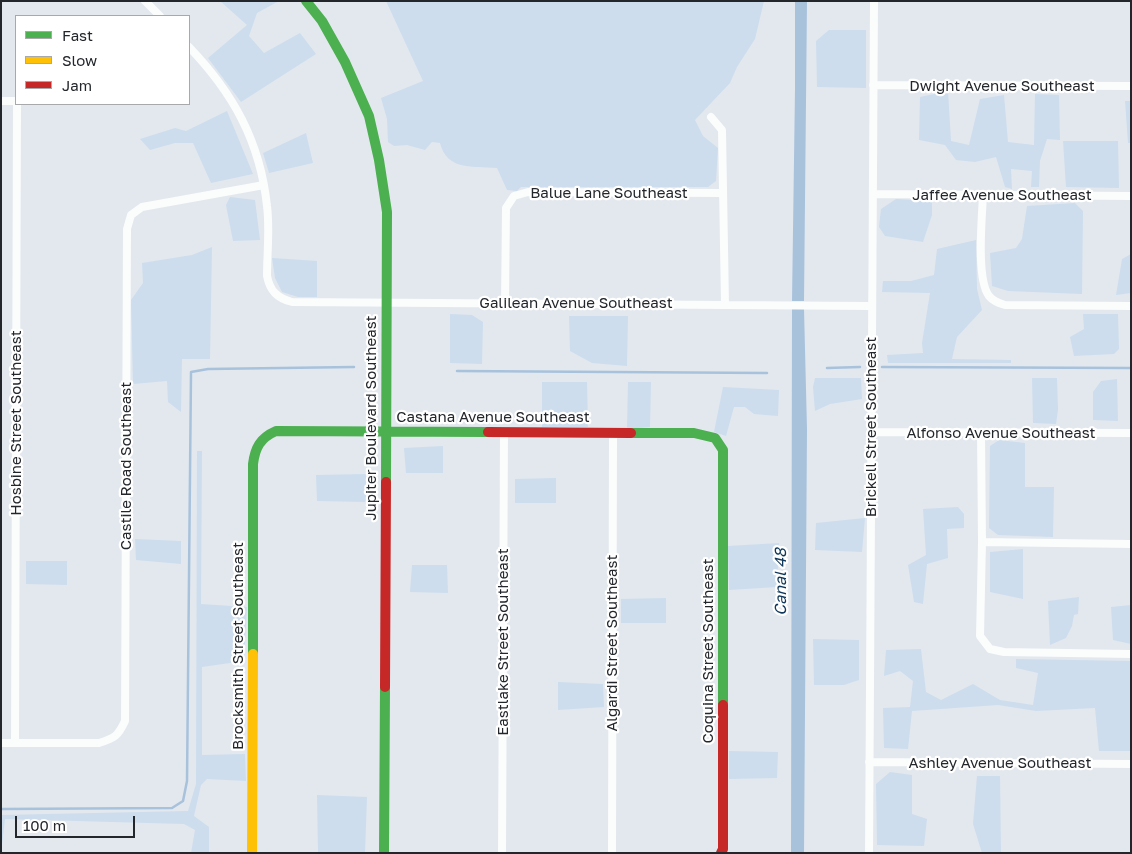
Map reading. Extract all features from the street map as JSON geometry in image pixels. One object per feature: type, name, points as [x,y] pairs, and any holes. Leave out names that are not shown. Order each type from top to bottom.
[{"type":"street","points":[[145,1],[159,15]]},
{"type":"street","name":"Jupiter Boulevard Southeast","points":[[306,1],[322,21],[345,62],[369,116],[379,160],[387,212],[384,853]]},
{"type":"street","name":"Brickell Street Southeast","points":[[870,853],[874,1]]},
{"type":"street","points":[[190,47],[227,92],[242,117],[255,151],[264,184]]},
{"type":"street","name":"Dwight Avenue Southeast","points":[[873,85],[1131,86]]},
{"type":"street","points":[[1,101],[15,103]]},
{"type":"street","name":"Hosbine Street Southeast","points":[[15,743],[17,105]]},
{"type":"street","points":[[712,117],[722,130],[725,305]]},
{"type":"street","name":"Galilean Avenue Southeast","points":[[264,184],[268,208],[269,285],[280,299],[292,302],[872,306]]},
{"type":"street","name":"Castile Road Southeast","points":[[1,743],[99,743],[113,739],[120,732],[125,721],[127,229],[132,215],[142,207],[264,184]]},
{"type":"street","name":"Balue Lane Southeast","points":[[504,303],[506,208],[514,196],[528,192],[722,193]]},
{"type":"street","name":"Jaffee Avenue Southeast","points":[[874,194],[1131,196]]},
{"type":"street","points":[[983,195],[981,273],[988,295],[995,302],[1005,305],[1131,306]]},
{"type":"street","name":"Castana Avenue Southeast","points":[[260,441],[266,434],[276,431],[694,433],[715,438],[723,450]]},
{"type":"street","name":"Eastlake Street Southeast","points":[[502,853],[504,431]]},
{"type":"street","name":"Algardi Street Southeast","points":[[612,853],[613,432]]},
{"type":"street","name":"Alfonso Avenue Southeast","points":[[872,432],[981,434],[1131,433]]},
{"type":"street","points":[[981,434],[982,542],[980,636],[990,649],[1004,652],[1131,654]]},
{"type":"street","name":"Brocksmith Street Southeast","points":[[252,853],[253,464],[255,449],[260,441]]},
{"type":"street","name":"Coquina Street Southeast","points":[[721,853],[723,849],[723,450]]},
{"type":"street","points":[[982,542],[1131,544]]},
{"type":"street","name":"Ashley Avenue Southeast","points":[[870,762],[1131,764]]},
{"type":"shaded area","points":[[220,1],[279,1],[257,13],[249,36],[264,53],[300,33],[316,54],[241,102],[208,58],[247,25]]},
{"type":"shaded area","points":[[386,1],[764,1],[755,39],[737,67],[730,83],[695,120],[703,136],[718,148],[716,181],[708,187],[521,187],[517,191],[507,190],[497,168],[470,167],[455,163],[443,152],[440,143],[432,142],[425,150],[407,145],[394,146],[388,142],[387,119],[381,98],[423,81]]},
{"type":"shaded area","points":[[795,1],[807,1],[804,301],[792,301]]},
{"type":"shaded area","points":[[829,30],[866,30],[866,88],[817,87],[816,41]]},
{"type":"shaded area","points":[[948,91],[951,141],[969,145],[980,99],[1004,95],[1008,142],[1034,145],[1035,94],[1059,95],[1060,140],[1047,139],[1040,161],[1039,187],[1031,187],[1032,171],[1011,169],[1012,189],[1005,187],[996,157],[975,162],[956,160],[945,145],[919,140],[920,97]]},
{"type":"shaded area","points":[[1125,101],[1131,101],[1131,143],[1128,143]]},
{"type":"shaded area","points":[[227,111],[253,174],[211,183],[193,143],[175,143],[150,150],[140,139],[175,128],[186,131]]},
{"type":"shaded area","points":[[306,133],[313,163],[269,173],[263,153]]},
{"type":"shaded area","points":[[1063,141],[1118,141],[1119,188],[1066,187]]},
{"type":"shaded area","points":[[230,197],[255,200],[260,240],[233,241],[226,205]]},
{"type":"shaded area","points":[[896,199],[932,201],[932,215],[923,242],[885,236],[879,227],[881,209]]},
{"type":"shaded area","points":[[1075,203],[1083,211],[1082,294],[1008,291],[992,286],[990,253],[1016,248],[1022,239],[1027,206]]},
{"type":"shaded area","points":[[976,240],[977,289],[982,310],[957,337],[952,359],[1011,360],[1011,363],[888,363],[887,355],[923,353],[922,343],[930,293],[882,292],[883,281],[911,281],[934,275],[937,249]]},
{"type":"shaded area","points":[[212,247],[210,359],[182,359],[181,412],[168,402],[167,381],[133,384],[131,300],[143,283],[142,263],[192,255]]},
{"type":"shaded area","points":[[1131,254],[1131,293],[1116,295],[1122,259]]},
{"type":"shaded area","points":[[272,258],[317,261],[317,297],[298,297],[282,292],[275,278]]},
{"type":"shaded area","points":[[792,309],[804,309],[807,429],[804,853],[791,853]]},
{"type":"shaded area","points":[[450,314],[472,315],[483,322],[482,364],[450,363]]},
{"type":"shaded area","points":[[1083,314],[1118,314],[1119,349],[1114,354],[1074,356],[1070,337],[1084,329]]},
{"type":"shaded area","points":[[569,316],[628,316],[627,366],[592,363],[570,351]]},
{"type":"shaded area","points":[[815,378],[861,378],[862,399],[830,404],[815,411],[813,387]]},
{"type":"shaded area","points":[[1032,378],[1057,378],[1058,410],[1056,424],[1033,423]]},
{"type":"shaded area","points":[[1117,379],[1118,421],[1093,420],[1093,392],[1101,381]]},
{"type":"shaded area","points":[[542,382],[587,382],[588,427],[542,427]]},
{"type":"shaded area","points":[[628,382],[651,382],[650,427],[627,429]]},
{"type":"shaded area","points":[[723,387],[779,390],[778,416],[754,414],[745,407],[734,407],[726,436],[714,432]]},
{"type":"shaded area","points":[[999,440],[1025,443],[1025,487],[1054,487],[1053,537],[998,535],[989,528],[990,446]]},
{"type":"shaded area","points":[[443,446],[443,473],[406,473],[404,448]]},
{"type":"shaded area","points":[[197,451],[202,451],[201,604],[247,607],[244,661],[202,667],[202,755],[245,754],[246,781],[207,779],[201,785],[194,816],[209,827],[209,853],[191,853],[195,830],[184,824],[5,819],[1,853],[1,815],[188,811],[196,784]]},
{"type":"shaded area","points":[[366,474],[366,502],[317,501],[316,475]]},
{"type":"shaded area","points":[[556,478],[556,503],[515,503],[515,479]]},
{"type":"shaded area","points":[[958,507],[964,514],[964,528],[947,529],[948,558],[927,564],[923,604],[914,602],[908,565],[926,555],[923,509]]},
{"type":"shaded area","points":[[865,518],[862,552],[815,550],[816,523]]},
{"type":"shaded area","points":[[135,539],[181,541],[181,564],[136,560]]},
{"type":"shaded area","points":[[779,543],[777,587],[729,590],[728,546]]},
{"type":"shaded area","points":[[1023,549],[1023,599],[990,592],[990,552]]},
{"type":"shaded area","points":[[26,561],[67,561],[67,585],[26,584]]},
{"type":"shaded area","points":[[412,565],[447,565],[448,593],[410,592]]},
{"type":"shaded area","points":[[1079,597],[1078,614],[1074,615],[1072,626],[1066,638],[1050,645],[1048,601]]},
{"type":"shaded area","points":[[666,598],[666,623],[621,623],[621,599]]},
{"type":"shaded area","points":[[1131,605],[1131,644],[1113,640],[1111,607]]},
{"type":"shaded area","points":[[813,639],[859,640],[859,680],[844,685],[814,685]]},
{"type":"shaded area","points":[[921,649],[926,692],[941,700],[973,684],[1000,700],[1033,705],[1038,673],[1016,668],[1016,659],[1131,661],[1131,751],[1099,751],[1095,708],[1036,711],[998,705],[912,711],[908,749],[884,748],[883,708],[910,707],[913,681],[900,671],[884,676],[886,650]]},
{"type":"shaded area","points":[[558,682],[603,684],[604,707],[558,710]]},
{"type":"shaded area","points":[[729,751],[778,752],[777,778],[729,779]]},
{"type":"shaded area","points":[[890,772],[912,775],[912,814],[927,819],[924,846],[877,845],[876,784]]},
{"type":"shaded area","points":[[977,776],[1000,776],[1001,853],[982,853],[973,824]]},
{"type":"shaded area","points":[[317,795],[367,797],[365,853],[318,853]]},
{"type":"waterway","points":[[1,809],[172,808],[183,801],[187,781],[191,372],[208,369],[354,367]]},
{"type":"waterway","points":[[827,368],[860,367]]},
{"type":"waterway","points":[[882,367],[1131,368]]},
{"type":"waterway","points":[[457,371],[767,373]]},
{"type":"traffic: fast","points":[[306,1],[322,21],[345,62],[369,116],[379,160],[387,212],[386,482]]},
{"type":"traffic: fast","points":[[253,654],[253,464],[255,453],[262,440],[276,431],[488,432]]},
{"type":"traffic: fast","points":[[631,433],[694,433],[715,438],[723,450],[723,705]]},
{"type":"traffic: fast","points":[[384,853],[385,687]]},
{"type":"traffic: slow","points":[[252,853],[253,654]]},
{"type":"traffic: jam","points":[[488,432],[631,433]]},
{"type":"traffic: jam","points":[[385,687],[386,482]]},
{"type":"traffic: jam","points":[[721,853],[723,849],[723,705]]},
{"type":"water label","name":"Canal 48","points":[[781,582]]}]
